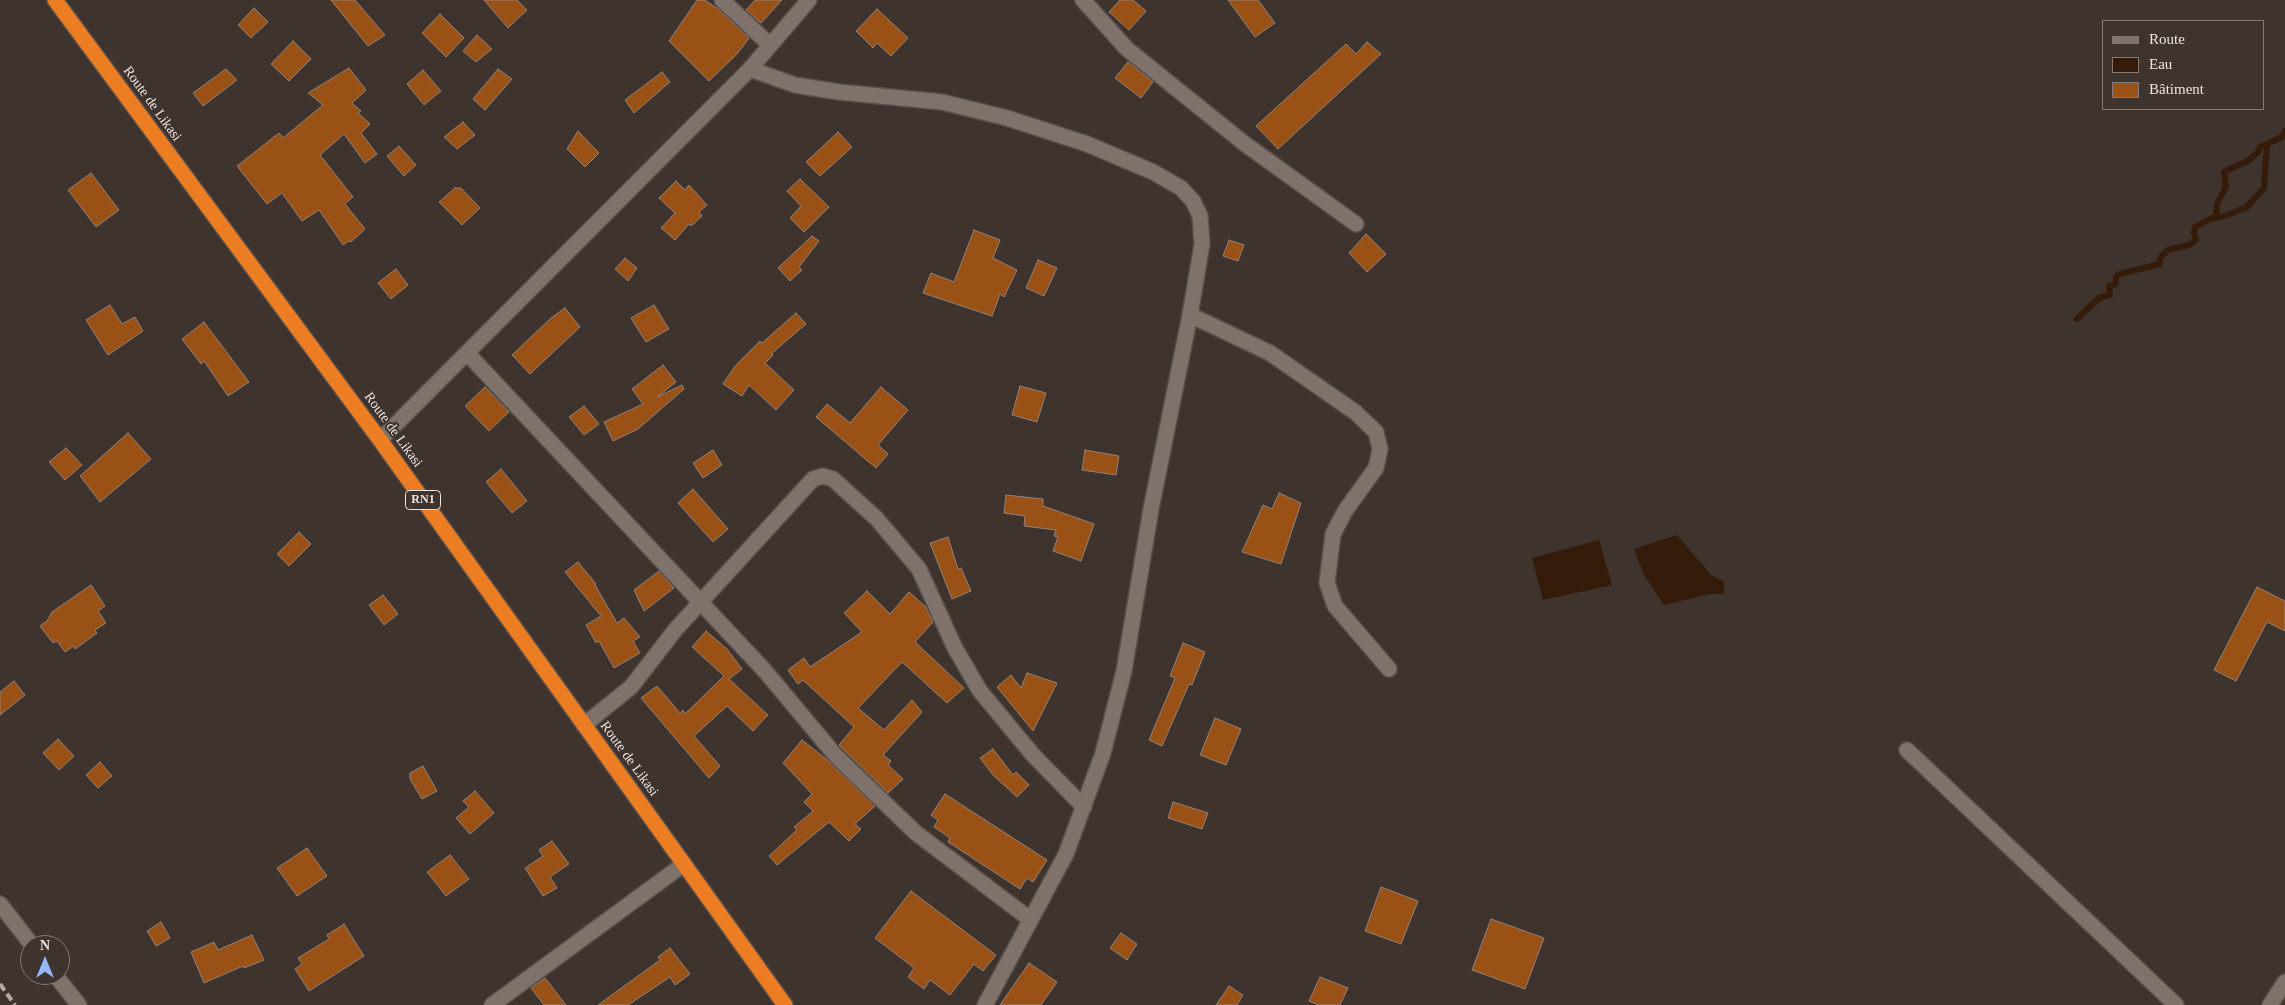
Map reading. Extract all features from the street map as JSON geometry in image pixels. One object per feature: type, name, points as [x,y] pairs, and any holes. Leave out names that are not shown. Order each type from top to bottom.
[{"type":"highway","name":"Route de Likasi","points":[[56,0],[380,440],[784,1005]]},
{"type":"street","points":[[722,0],[770,45]]},
{"type":"street","points":[[380,440],[750,68],[809,0]]},
{"type":"street","points":[[1083,0],[1127,49],[1245,144],[1356,224]]},
{"type":"street","points":[[750,68],[795,85],[839,92],[942,102],[1007,118],[1087,144],[1153,172],[1181,188],[1193,201],[1200,216],[1202,244],[1190,314],[1151,509],[1124,671],[1103,753],[1066,854],[986,1005]]},
{"type":"street","points":[[1190,314],[1270,353],[1355,412],[1376,432],[1380,449],[1376,468],[1345,511],[1333,534],[1327,583],[1336,606],[1389,669]]},
{"type":"street","points":[[467,353],[702,601],[765,671],[836,756],[916,833],[1031,920]]},
{"type":"street","points":[[584,725],[631,687],[676,629],[812,479],[823,476],[834,479],[877,519],[919,569],[955,648],[980,691],[1033,755],[1084,807]]},
{"type":"street","points":[[1907,750],[2176,1005]]},
{"type":"street","points":[[492,1005],[684,864]]},
{"type":"street","points":[[0,904],[24,935]]},
{"type":"street","points":[[2270,1005],[2285,982]]},
{"type":"street","points":[[64,985],[79,1005]]},
{"type":"water","points":[[1677,535],[1711,575],[1724,582],[1724,594],[1710,594],[1664,605],[1644,575],[1634,549]]},
{"type":"water","points":[[1599,540],[1612,585],[1543,600],[1532,558]]},
{"type":"building","points":[[331,0],[355,0],[385,35],[368,46]]},
{"type":"building","points":[[484,0],[517,0],[527,10],[508,28]]},
{"type":"building","points":[[697,0],[705,0],[718,9],[749,38],[737,54],[709,81],[669,41]]},
{"type":"building","points":[[755,0],[782,0],[761,23],[746,10]]},
{"type":"building","points":[[1120,0],[1133,0],[1146,11],[1129,30],[1109,12]]},
{"type":"building","points":[[1228,0],[1258,0],[1275,23],[1255,37]]},
{"type":"building","points":[[254,8],[268,22],[251,38],[238,25]]},
{"type":"building","points":[[877,9],[908,38],[891,56],[877,43],[873,48],[856,31]]},
{"type":"building","points":[[440,14],[464,38],[446,57],[422,33]]},
{"type":"building","points":[[477,35],[492,49],[476,62],[463,51]]},
{"type":"building","points":[[293,41],[311,59],[289,81],[271,64]]},
{"type":"building","points":[[1367,42],[1381,54],[1278,149],[1256,126],[1346,44],[1356,54]]},
{"type":"building","points":[[1128,62],[1153,82],[1141,98],[1115,78]]},
{"type":"building","points":[[349,68],[366,90],[352,103],[361,111],[358,113],[370,124],[361,133],[377,154],[365,163],[344,134],[320,155],[353,197],[345,204],[365,229],[351,242],[349,241],[343,245],[319,210],[302,221],[282,193],[267,204],[237,166],[279,133],[283,138],[323,105],[308,93]]},
{"type":"building","points":[[226,69],[237,80],[203,106],[193,93]]},
{"type":"building","points":[[498,69],[512,79],[485,110],[473,99]]},
{"type":"building","points":[[423,70],[441,91],[424,105],[407,84]]},
{"type":"building","points":[[662,72],[670,82],[634,113],[625,100]]},
{"type":"building","points":[[463,122],[475,135],[457,149],[444,137]]},
{"type":"building","points":[[578,131],[599,153],[585,167],[567,149]]},
{"type":"building","points":[[838,132],[852,147],[820,176],[806,162]]},
{"type":"building","points":[[399,146],[416,165],[404,176],[387,156]]},
{"type":"building","points":[[91,173],[119,210],[96,227],[68,190]]},
{"type":"building","points":[[800,179],[829,207],[804,232],[790,218],[801,206],[787,191]]},
{"type":"building","points":[[676,181],[685,190],[689,185],[707,205],[699,212],[702,216],[691,226],[689,224],[675,240],[661,228],[675,213],[659,198]]},
{"type":"building","points":[[455,188],[461,188],[480,208],[462,225],[439,202]]},
{"type":"building","points":[[974,230],[1000,240],[993,258],[1017,270],[1004,297],[1000,294],[992,316],[923,293],[931,273],[954,282]]},
{"type":"building","points":[[1366,234],[1386,254],[1367,272],[1349,253]]},
{"type":"building","points":[[812,236],[819,241],[799,267],[802,270],[790,281],[778,268]]},
{"type":"building","points":[[1229,240],[1244,245],[1238,261],[1223,256]]},
{"type":"building","points":[[625,258],[637,268],[628,281],[615,269]]},
{"type":"building","points":[[1038,260],[1057,268],[1044,296],[1026,288]]},
{"type":"building","points":[[396,269],[408,285],[391,299],[378,283]]},
{"type":"building","points":[[110,305],[122,324],[135,317],[143,331],[108,355],[86,320]]},
{"type":"building","points":[[654,305],[669,329],[646,342],[631,318]]},
{"type":"building","points":[[565,308],[580,327],[530,374],[512,355],[551,318]]},
{"type":"building","points":[[796,313],[806,324],[772,353],[773,355],[765,363],[794,390],[776,410],[749,385],[742,396],[723,384],[735,366],[760,341],[762,343]]},
{"type":"building","points":[[204,322],[249,382],[228,396],[204,361],[201,364],[182,339]]},
{"type":"building","points":[[663,365],[676,382],[657,397],[682,385],[684,389],[638,429],[613,441],[604,422],[643,404],[632,389]]},
{"type":"building","points":[[1020,386],[1046,393],[1037,422],[1012,415]]},
{"type":"building","points":[[485,387],[509,412],[489,431],[465,406]]},
{"type":"building","points":[[881,387],[908,410],[878,445],[888,454],[876,468],[816,417],[827,404],[850,423]]},
{"type":"building","points":[[584,406],[599,424],[584,435],[569,417]]},
{"type":"building","points":[[128,433],[151,459],[100,502],[80,476]]},
{"type":"building","points":[[66,448],[82,465],[65,480],[49,462]]},
{"type":"building","points":[[713,450],[722,465],[703,478],[693,463]]},
{"type":"building","points":[[1085,450],[1119,456],[1116,475],[1082,470]]},
{"type":"building","points":[[501,469],[527,501],[512,513],[486,482]]},
{"type":"building","points":[[693,489],[728,529],[713,542],[678,503]]},
{"type":"building","points":[[1279,493],[1301,503],[1281,564],[1242,552],[1263,505],[1272,509]]},
{"type":"building","points":[[1006,495],[1043,499],[1043,506],[1094,524],[1081,561],[1053,551],[1058,537],[1054,536],[1056,530],[1024,526],[1025,516],[1004,513]]},
{"type":"building","points":[[299,532],[311,544],[289,566],[277,554]]},
{"type":"building","points":[[948,537],[958,569],[961,568],[971,591],[952,599],[930,543]]},
{"type":"building","points":[[578,562],[596,584],[617,623],[624,618],[640,637],[633,641],[640,653],[614,668],[599,641],[596,643],[586,625],[601,616],[565,572]]},
{"type":"building","points":[[659,571],[674,588],[644,611],[634,590]]},
{"type":"building","points":[[91,585],[105,606],[98,611],[106,623],[95,630],[97,633],[75,649],[74,646],[65,652],[57,641],[53,643],[40,626],[47,621],[52,612]]},
{"type":"building","points":[[2257,587],[2285,601],[2285,631],[2267,622],[2236,681],[2214,670]]},
{"type":"building","points":[[867,591],[890,614],[909,592],[925,606],[933,622],[915,642],[964,688],[947,703],[902,662],[858,708],[884,730],[912,700],[922,712],[883,755],[891,761],[888,765],[903,779],[888,793],[839,745],[854,727],[803,680],[798,684],[788,670],[804,658],[810,667],[862,632],[844,613]]},
{"type":"building","points":[[383,595],[398,614],[384,625],[369,605]]},
{"type":"building","points":[[706,631],[727,649],[742,669],[729,679],[768,715],[753,731],[727,706],[694,736],[720,766],[709,778],[641,698],[657,686],[680,713],[683,710],[685,714],[724,676],[692,647]]},
{"type":"building","points":[[1183,643],[1205,652],[1192,685],[1189,684],[1162,746],[1149,740],[1175,678],[1170,676]]},
{"type":"building","points":[[1027,673],[1057,683],[1033,731],[997,687],[1011,675],[1021,688]]},
{"type":"building","points":[[14,681],[25,695],[0,715],[0,692]]},
{"type":"building","points":[[1215,718],[1241,729],[1226,765],[1200,755]]},
{"type":"building","points":[[58,739],[74,756],[59,770],[43,753]]},
{"type":"building","points":[[802,740],[826,759],[875,806],[855,824],[861,829],[849,841],[829,822],[777,865],[769,856],[797,830],[794,827],[813,811],[804,802],[812,794],[783,763]]},
{"type":"building","points":[[993,749],[1013,775],[1016,772],[1029,785],[1017,797],[993,775],[980,758]]},
{"type":"building","points":[[100,762],[112,776],[98,788],[86,775]]},
{"type":"building","points":[[423,766],[437,791],[422,799],[410,779],[410,773]]},
{"type":"building","points":[[475,791],[494,813],[470,834],[456,818],[469,807],[463,801]]},
{"type":"building","points":[[945,794],[1047,860],[1033,882],[1027,878],[1020,889],[948,842],[950,838],[934,827],[938,820],[931,815]]},
{"type":"building","points":[[1173,802],[1208,813],[1202,829],[1168,818]]},
{"type":"building","points":[[552,841],[569,864],[550,877],[557,888],[543,896],[525,868],[543,856],[539,850]]},
{"type":"building","points":[[307,848],[327,876],[297,896],[277,868]]},
{"type":"building","points":[[450,855],[469,879],[446,896],[427,872]]},
{"type":"building","points":[[1381,887],[1418,901],[1401,944],[1365,931]]},
{"type":"building","points":[[911,891],[996,955],[983,971],[974,964],[950,995],[930,980],[924,989],[908,977],[914,968],[875,938]]},
{"type":"building","points":[[1491,919],[1544,938],[1525,989],[1472,970]]},
{"type":"building","points":[[161,922],[170,938],[156,946],[147,931]]},
{"type":"building","points":[[344,924],[364,956],[309,991],[295,969],[302,964],[298,958],[329,939],[327,935]]},
{"type":"building","points":[[1121,933],[1137,944],[1127,960],[1110,948]]},
{"type":"building","points":[[252,935],[264,960],[244,968],[243,966],[204,983],[191,952],[214,942],[218,950]]},
{"type":"building","points":[[670,948],[690,974],[675,985],[670,977],[628,1005],[598,1005],[660,960],[658,957]]},
{"type":"building","points":[[1029,963],[1057,982],[1041,1005],[1000,1005]]},
{"type":"building","points":[[1320,977],[1348,988],[1340,1005],[1319,1005],[1309,1001]]},
{"type":"building","points":[[545,978],[566,1005],[544,1005],[531,988]]},
{"type":"building","points":[[1229,986],[1243,995],[1237,1005],[1216,1005]]},
{"type":"waterway","points":[[2077,319],[2099,298],[2110,295],[2109,286],[2116,284],[2116,277],[2119,274],[2160,264],[2160,258],[2168,250],[2189,245],[2196,240],[2195,227],[2212,218],[2222,217],[2247,207],[2264,188],[2267,144],[2282,137],[2285,131]]},
{"type":"waterway","points":[[2216,218],[2217,204],[2226,187],[2224,172],[2249,160],[2259,151],[2260,147],[2267,144]]},
{"type":"railway","points":[[0,984],[15,1005]]}]
